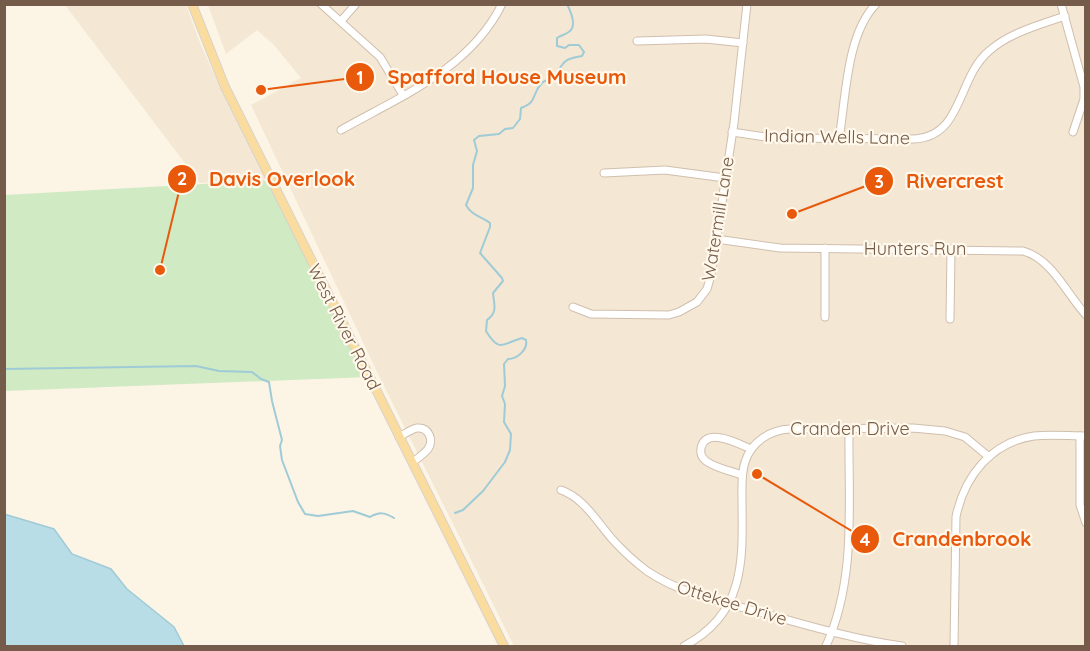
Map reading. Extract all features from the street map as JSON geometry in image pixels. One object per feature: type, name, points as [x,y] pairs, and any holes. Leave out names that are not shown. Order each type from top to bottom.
[{"type":"main road","name":"West River Road","points":[[192,4],[225,87],[504,646]]},
{"type":"street","points":[[321,4],[380,57],[403,95]]},
{"type":"street","points":[[341,21],[356,4]]},
{"type":"street","points":[[341,130],[437,76],[467,54],[488,30],[502,4]]},
{"type":"street","name":"Watermill Lane","points":[[573,307],[591,314],[669,315],[697,302],[706,289],[711,275],[732,132],[747,4]]},
{"type":"street","points":[[839,139],[856,36],[876,4]]},
{"type":"street","points":[[1061,4],[1084,93],[1072,132]]},
{"type":"street","name":"Indian Wells Lane","points":[[732,132],[773,138],[921,139],[936,133],[951,118],[970,74],[989,50],[1016,34],[1065,16]]},
{"type":"street","points":[[637,41],[695,39],[743,43]]},
{"type":"street","points":[[1077,62],[1086,60]]},
{"type":"street","points":[[604,173],[665,170],[725,178]]},
{"type":"street","name":"Hunters Run","points":[[716,239],[780,248],[1012,249],[1033,254],[1045,263],[1086,315]]},
{"type":"street","points":[[825,248],[825,317]]},
{"type":"street","points":[[950,319],[951,249]]},
{"type":"street","points":[[399,437],[415,428],[425,429],[429,433],[431,437],[429,447],[413,462]]},
{"type":"street","name":"Cranden Drive","points":[[752,449],[764,437],[784,429],[913,428],[945,431],[965,437],[989,457]]},
{"type":"street","points":[[826,646],[833,632],[843,598],[846,577],[849,429]]},
{"type":"street","points":[[954,646],[956,517],[959,502],[969,479],[989,457],[1002,448],[1026,438],[1083,436],[1080,505],[1086,523]]},
{"type":"street","points":[[684,646],[709,630],[719,619],[735,588],[740,563],[742,475],[744,463],[752,449],[714,437],[705,441],[701,447],[701,453],[706,461],[742,475]]},
{"type":"street","name":"Ottekee Drive","points":[[561,490],[578,499],[614,541],[644,569],[680,589],[833,632],[902,646]]},
{"type":"shaded area","points":[[65,5],[186,5],[223,94],[266,179],[200,183]]},
{"type":"shaded area","points":[[208,5],[1085,5],[1085,646],[514,646],[380,378],[251,105],[301,78],[274,45],[257,30],[226,54]]},
{"type":"green space","points":[[272,180],[369,377],[5,391],[5,195]]},
{"type":"water","points":[[4,514],[54,529],[72,554],[111,569],[127,589],[174,627],[184,646],[5,646]]},
{"type":"waterway","points":[[455,513],[463,510],[483,491],[505,462],[510,450],[511,434],[504,422],[505,404],[502,396],[505,386],[504,364],[508,359],[522,353],[526,343],[526,340],[522,338],[499,345],[486,331],[487,320],[494,311],[493,293],[503,281],[480,253],[490,223],[474,214],[466,205],[473,188],[473,165],[477,151],[474,140],[479,136],[499,134],[505,129],[513,128],[520,119],[521,108],[532,101],[542,83],[553,77],[563,63],[582,56],[584,52],[579,45],[569,45],[565,48],[557,46],[557,38],[568,33],[573,24],[567,4]]},
{"type":"waterway","points":[[4,369],[196,366],[219,371],[252,372],[269,382],[282,440],[280,446],[282,460],[305,514],[318,516],[353,511],[370,517],[382,513],[394,518]]},
{"type":"place","name":"Spafford House Museum","points":[[261,90]]},
{"type":"place","name":"Rivercrest","points":[[792,214]]},
{"type":"place","name":"Davis Overlook","points":[[160,270]]},
{"type":"place","name":"Crandenbrook","points":[[757,474]]}]
